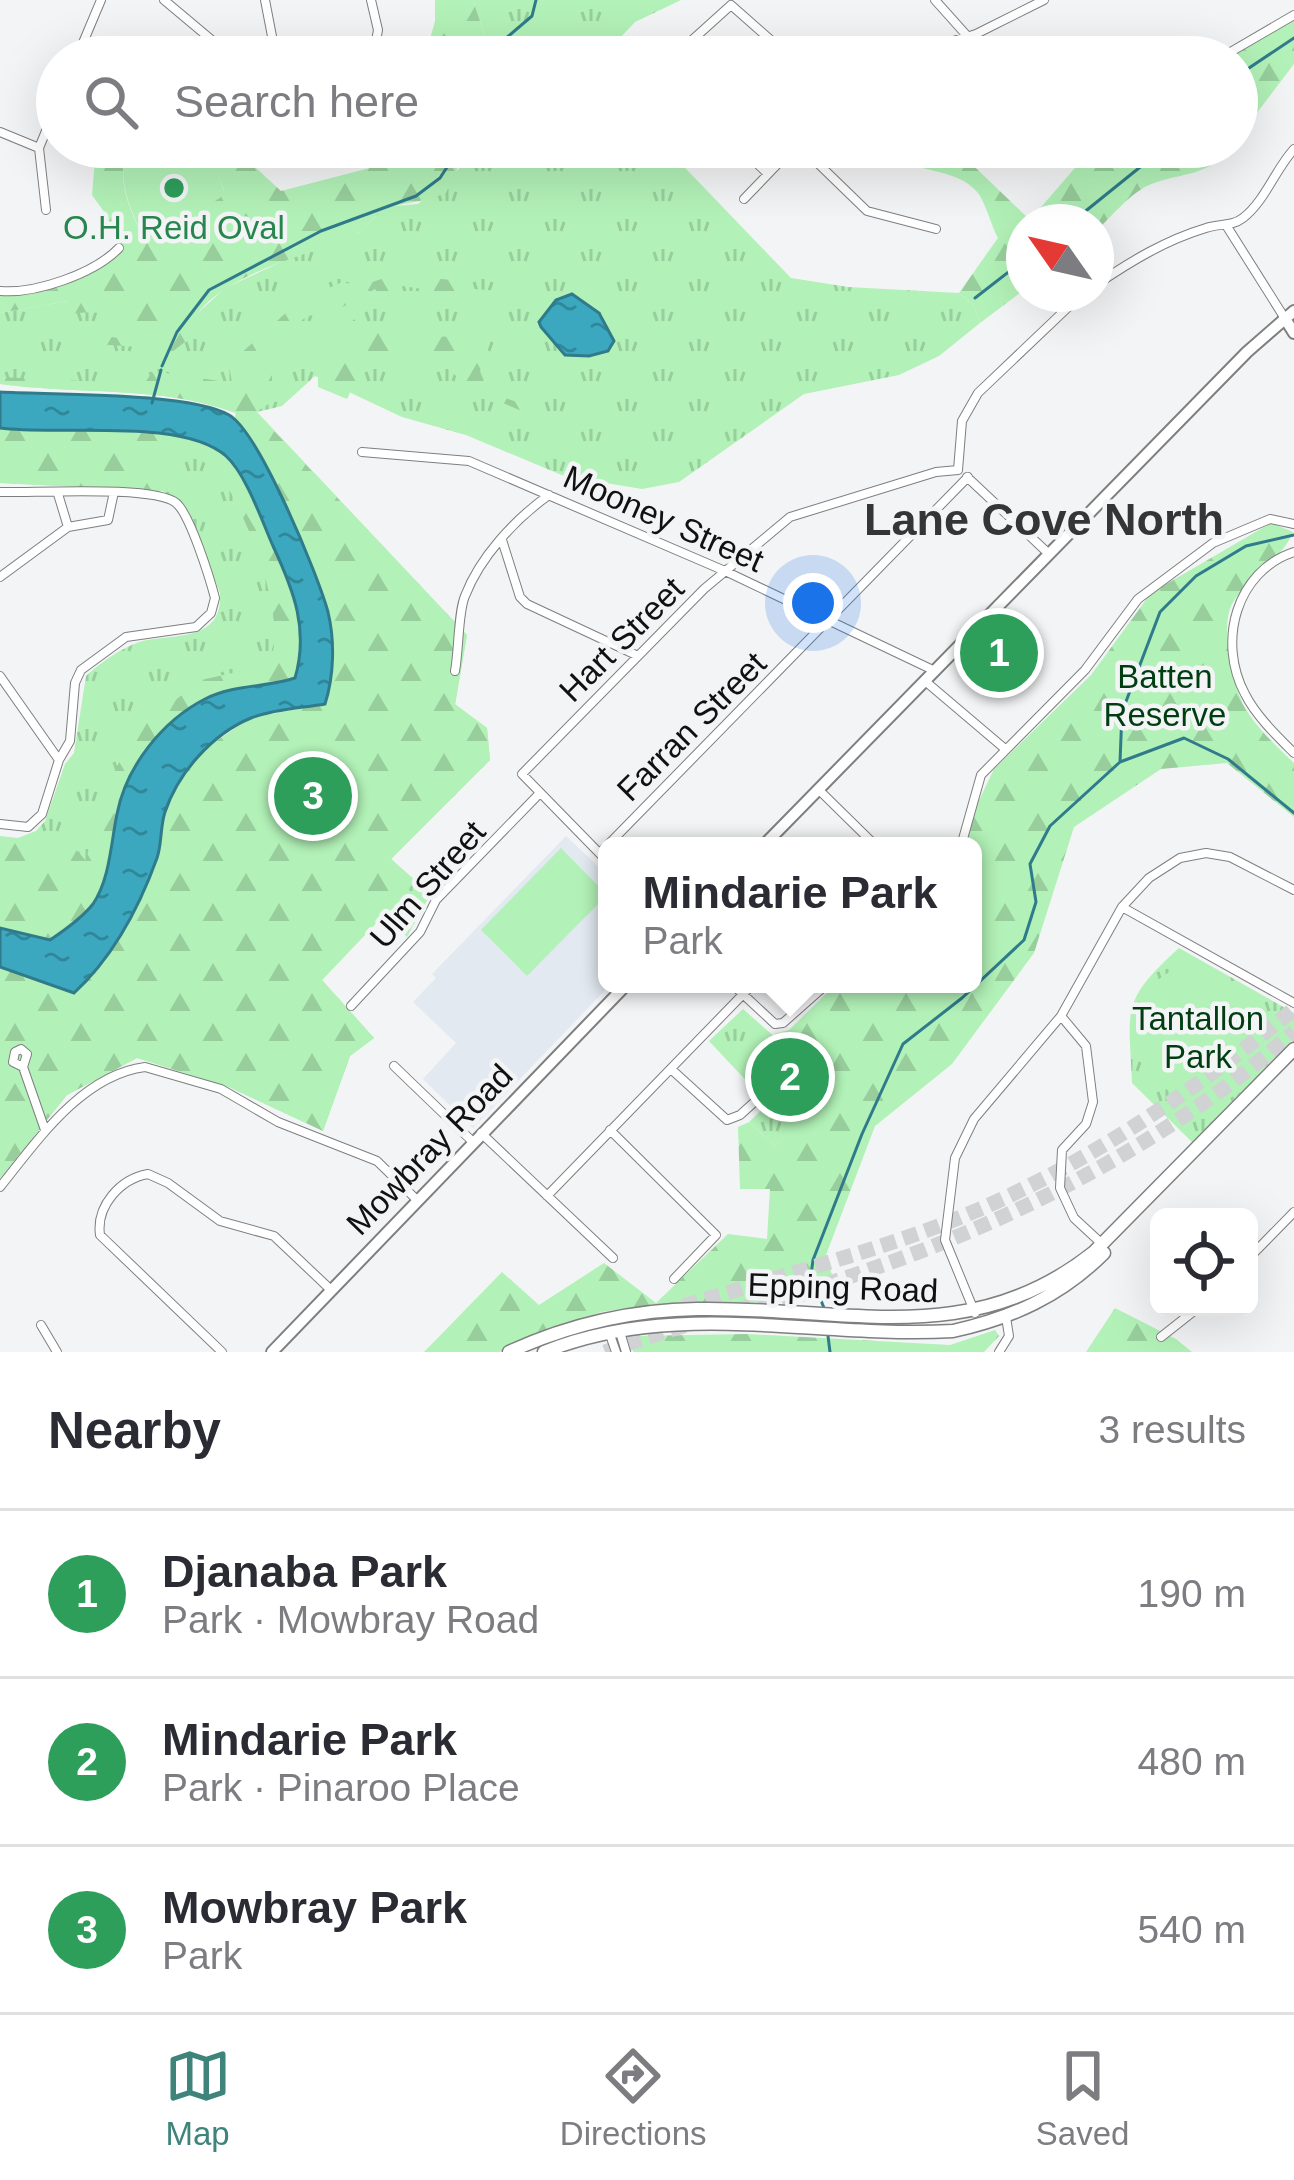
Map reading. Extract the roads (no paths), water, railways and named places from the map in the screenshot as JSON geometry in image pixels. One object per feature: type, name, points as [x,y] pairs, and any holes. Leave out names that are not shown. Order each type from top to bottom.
[{"type":"main road","points":[[1289,314],[1294,333]]},
{"type":"main road","points":[[772,837],[1289,314]]},
{"type":"main road","name":"Mowbray Road","points":[[274,1352],[618,993]]},
{"type":"main road","name":"Epping Road","points":[[866,1323],[1004,1312],[1060,1278],[1102,1244],[1294,1049]]},
{"type":"main road","name":"Epping Road","points":[[509,1352],[613,1325],[800,1318],[953,1331],[1039,1303],[1080,1276],[1294,1060]]},
{"type":"main road","name":"Epping Road","points":[[544,1352],[613,1325]]},
{"type":"street","points":[[85,36],[101,0]]},
{"type":"street","points":[[164,0],[207,36]]},
{"type":"street","points":[[266,0],[272,36]]},
{"type":"street","points":[[371,0],[377,36]]},
{"type":"street","points":[[935,0],[968,36],[1044,0]]},
{"type":"street","points":[[701,36],[731,5],[766,36]]},
{"type":"street","points":[[1257,36],[1294,14]]},
{"type":"street","points":[[0,132],[36,147]]},
{"type":"street","points":[[1114,273],[1142,254],[1211,226],[1226,225],[1254,208],[1294,149]]},
{"type":"street","points":[[41,168],[46,210]]},
{"type":"street","points":[[762,168],[768,174]]},
{"type":"street","points":[[744,199],[774,168]]},
{"type":"street","points":[[820,168],[866,211],[936,229]]},
{"type":"street","points":[[1226,225],[1289,314]]},
{"type":"street","points":[[0,291],[21,293],[107,260],[118,248]]},
{"type":"street","points":[[1049,554],[958,470],[962,421],[978,393],[1063,312]]},
{"type":"street","name":"Mooney Street","points":[[362,452],[469,461],[725,571],[935,671]]},
{"type":"street","name":"Hart Street","points":[[539,794],[522,774],[636,655],[790,517],[936,472],[958,470]]},
{"type":"street","name":"Farran Street","points":[[622,837],[968,477]]},
{"type":"street","points":[[0,492],[160,496],[182,508],[214,592],[208,618],[196,627],[126,637],[81,670],[75,682],[70,741],[38,820],[23,827],[0,824]]},
{"type":"street","points":[[0,577],[68,527],[109,520],[114,492]]},
{"type":"street","points":[[58,494],[68,527]]},
{"type":"street","points":[[455,671],[463,599],[502,538],[550,494]]},
{"type":"street","points":[[964,837],[981,775],[1085,670],[1138,599],[1213,543],[1270,519],[1294,524]]},
{"type":"street","points":[[502,538],[520,597],[527,604],[636,655]]},
{"type":"street","points":[[1294,552],[1250,579],[1237,605],[1234,643],[1242,690],[1294,753]]},
{"type":"street","points":[[0,676],[59,760]]},
{"type":"street","points":[[925,681],[1004,748]]},
{"type":"street","points":[[818,789],[866,837]]},
{"type":"street","points":[[539,794],[598,852]]},
{"type":"street","name":"Ulm Street","points":[[351,1006],[420,932],[436,900],[539,794]]},
{"type":"street","points":[[976,1314],[946,1240],[955,1158],[974,1119],[1061,1016],[1122,907],[1150,878],[1180,858],[1206,853],[1230,857],[1294,890]]},
{"type":"street","points":[[1122,907],[1294,1003]]},
{"type":"street","points":[[547,1196],[742,994],[775,1024],[817,993]]},
{"type":"street","points":[[1061,1016],[1086,1046],[1093,1102],[1086,1124],[1062,1150],[1060,1188],[1075,1218],[1102,1244]]},
{"type":"street","points":[[0,1187],[71,1102],[145,1066],[221,1089],[278,1122],[377,1161],[417,1200]]},
{"type":"street","points":[[394,1066],[614,1258]]},
{"type":"street","points":[[23,1067],[45,1130]]},
{"type":"street","points":[[671,1069],[727,1120],[740,1115],[769,1089]]},
{"type":"street","points":[[610,1130],[716,1235],[674,1280]]},
{"type":"street","points":[[222,1352],[100,1235],[99,1225],[114,1190],[128,1180],[148,1174],[220,1221],[274,1235],[331,1290]]},
{"type":"street","points":[[1258,1249],[1294,1212]]},
{"type":"street","points":[[998,1352],[1009,1336],[1004,1312]]},
{"type":"street","points":[[1161,1337],[1188,1316]]},
{"type":"street","points":[[41,1325],[57,1352]]},
{"type":"street","points":[[613,1325],[616,1352]]},
{"type":"street","points":[[613,1325],[626,1352]]},
{"type":"water","points":[[572,294],[599,313],[614,341],[608,351],[565,355],[541,327],[539,322],[556,300]]},
{"type":"water","points":[[0,392],[152,398],[229,415],[256,448],[286,506],[322,594],[332,635],[325,704],[251,718],[210,744],[188,769],[165,812],[157,858],[133,913],[112,948],[74,993],[0,967],[0,928],[50,940],[84,914],[103,883],[128,779],[148,747],[174,720],[205,699],[295,678],[300,627],[287,579],[259,511],[226,456],[206,444],[150,432],[0,428]]},
{"type":"waterway","points":[[509,36],[532,16],[536,0]]},
{"type":"waterway","points":[[1258,62],[1294,38]]},
{"type":"waterway","points":[[162,366],[177,332],[209,290],[321,231],[416,196],[446,168]]},
{"type":"waterway","points":[[1094,204],[1139,168]]},
{"type":"waterway","points":[[975,298],[1006,274]]},
{"type":"waterway","points":[[152,403],[161,370]]},
{"type":"waterway","points":[[982,979],[1024,940],[1036,902],[1030,864],[1050,826],[1120,762],[1122,712],[1160,612],[1196,576],[1246,546],[1294,535]]},
{"type":"waterway","points":[[1120,762],[1184,738],[1228,759],[1294,813]]},
{"type":"waterway","points":[[824,1308],[811,1275],[813,1260],[862,1134],[903,1044],[967,993]]},
{"type":"waterway","points":[[828,1336],[830,1352]]},
{"type":"tunnel","points":[[618,1328],[925,1231],[1024,1188],[1165,1106],[1294,1009]]},
{"type":"tunnel","points":[[605,1352],[866,1271],[1037,1201],[1197,1107],[1294,1032]]},
{"type":"place","name":"O.H. Reid Oval","points":[[174,188]]},
{"type":"place","name":"Djanaba Park","points":[[999,653]]},
{"type":"place","name":"Mowbray Park","points":[[313,796]]},
{"type":"place","name":"Mindarie Park","points":[[790,1077]]},
{"type":"district","name":"Lane Cove North","points":[[1044,519]]},
{"type":"park label","name":"Batten Reserve","points":[[1165,695]]},
{"type":"park label","name":"Tantallon Park","points":[[1198,1037]]}]
